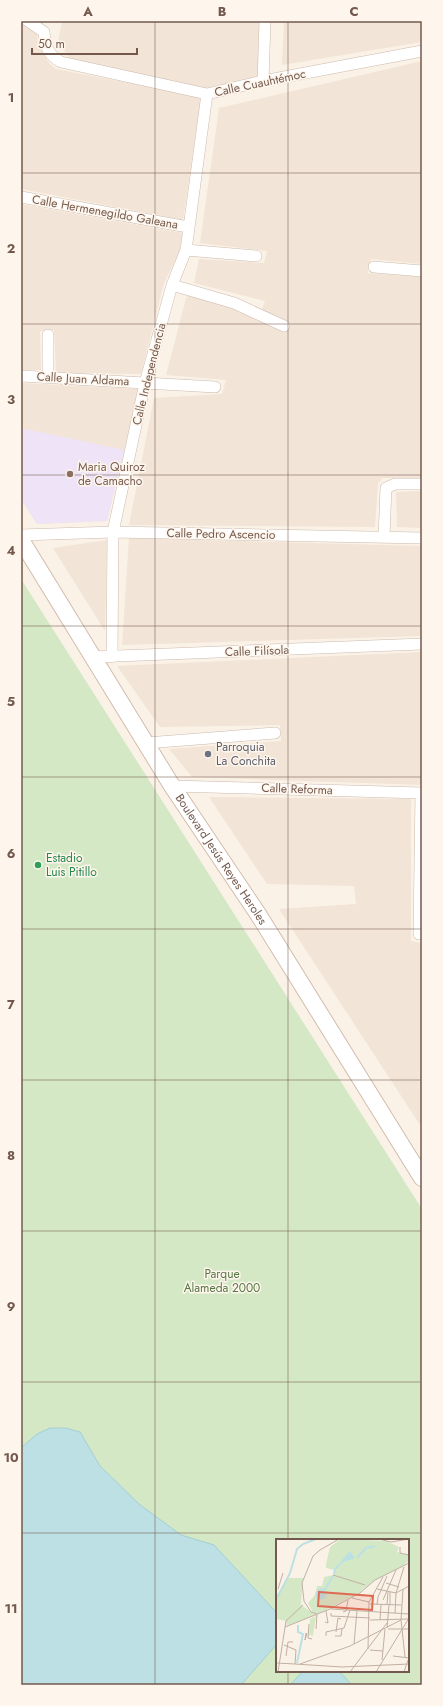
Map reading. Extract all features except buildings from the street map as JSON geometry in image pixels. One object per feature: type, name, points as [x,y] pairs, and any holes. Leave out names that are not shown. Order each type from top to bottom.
[{"type":"main road","name":"Boulevard Jesús Reyes Heroles","points":[[21,540],[172,786],[258,914],[422,1178]]},
{"type":"street","name":"Calle Cuauhtémoc","points":[[28,21],[45,27],[46,48],[55,59],[61,62],[207,94],[263,81],[422,51]]},
{"type":"street","points":[[263,81],[265,21]]},
{"type":"street","name":"Calle Independencia","points":[[112,657],[113,532],[145,383],[172,285],[186,250],[207,94]]},
{"type":"street","name":"Calle Hermenegildo Galeana","points":[[21,197],[188,227]]},
{"type":"street","points":[[186,250],[256,256]]},
{"type":"street","points":[[374,267],[422,271]]},
{"type":"street","points":[[172,285],[234,303],[284,326]]},
{"type":"street","points":[[48,335],[48,378]]},
{"type":"street","name":"Calle Juan Aldama","points":[[21,376],[215,387]]},
{"type":"street","points":[[384,537],[386,488],[395,484],[422,484]]},
{"type":"street","name":"Calle Pedro Ascencio","points":[[21,535],[113,532],[422,538]]},
{"type":"street","name":"Calle Filísola","points":[[92,657],[422,644]]},
{"type":"street","points":[[146,743],[275,733]]},
{"type":"street","name":"Calle Reforma","points":[[172,786],[421,793]]},
{"type":"street","points":[[420,934],[421,793]]},
{"type":"shaded area","points":[[62,21],[260,21],[259,76],[208,89],[70,59],[58,42]]},
{"type":"shaded area","points":[[284,21],[422,21],[422,42],[282,65]]},
{"type":"shaded area","points":[[21,24],[37,33],[38,45],[49,63],[56,69],[201,97],[183,220],[21,189]]},
{"type":"shaded area","points":[[422,61],[422,264],[371,259],[367,273],[422,277],[422,478],[383,478],[378,483],[375,527],[129,525],[154,398],[222,394],[226,380],[166,375],[187,295],[261,312],[265,301],[194,283],[199,259],[264,263],[267,251],[200,243],[219,108]]},
{"type":"shaded area","points":[[21,204],[183,233],[179,252],[164,283],[141,374],[56,373],[54,330],[40,331],[41,370],[21,370]]},
{"type":"shaded area","points":[[21,383],[139,389],[107,521],[37,524],[21,499]]},
{"type":"shaded area","name":"Maria Quiroz de Camacho","points":[[21,428],[124,450],[107,521],[37,524],[21,499]]},
{"type":"shaded area","points":[[422,491],[422,528],[397,527],[396,492]]},
{"type":"shaded area","points":[[129,538],[422,546],[422,636],[122,645]]},
{"type":"shaded area","points":[[107,540],[105,631],[53,548]]},
{"type":"shaded area","points":[[422,652],[422,785],[192,777],[169,749],[281,741],[280,725],[160,727],[117,666]]},
{"type":"shaded area","points":[[209,797],[411,799],[411,941],[422,943],[422,1128],[279,909],[356,904],[354,886],[267,884]]},
{"type":"green space","name":"Parque Alameda 2000","points":[[21,579],[422,1209],[422,1685],[21,1685]]},
{"type":"water","points":[[50,1428],[66,1428],[80,1432],[100,1466],[139,1504],[181,1535],[214,1545],[276,1612],[276,1645],[241,1685],[21,1685],[21,1448],[37,1434]]},
{"type":"water","points":[[302,1672],[340,1672],[352,1685],[290,1685]]},
{"type":"place","name":"Maria Quiroz de Camacho","points":[[70,474]]},
{"type":"place","name":"Parroquia La Conchita","points":[[208,754]]},
{"type":"place","name":"Estadio Luis Pitillo","points":[[38,865]]}]
